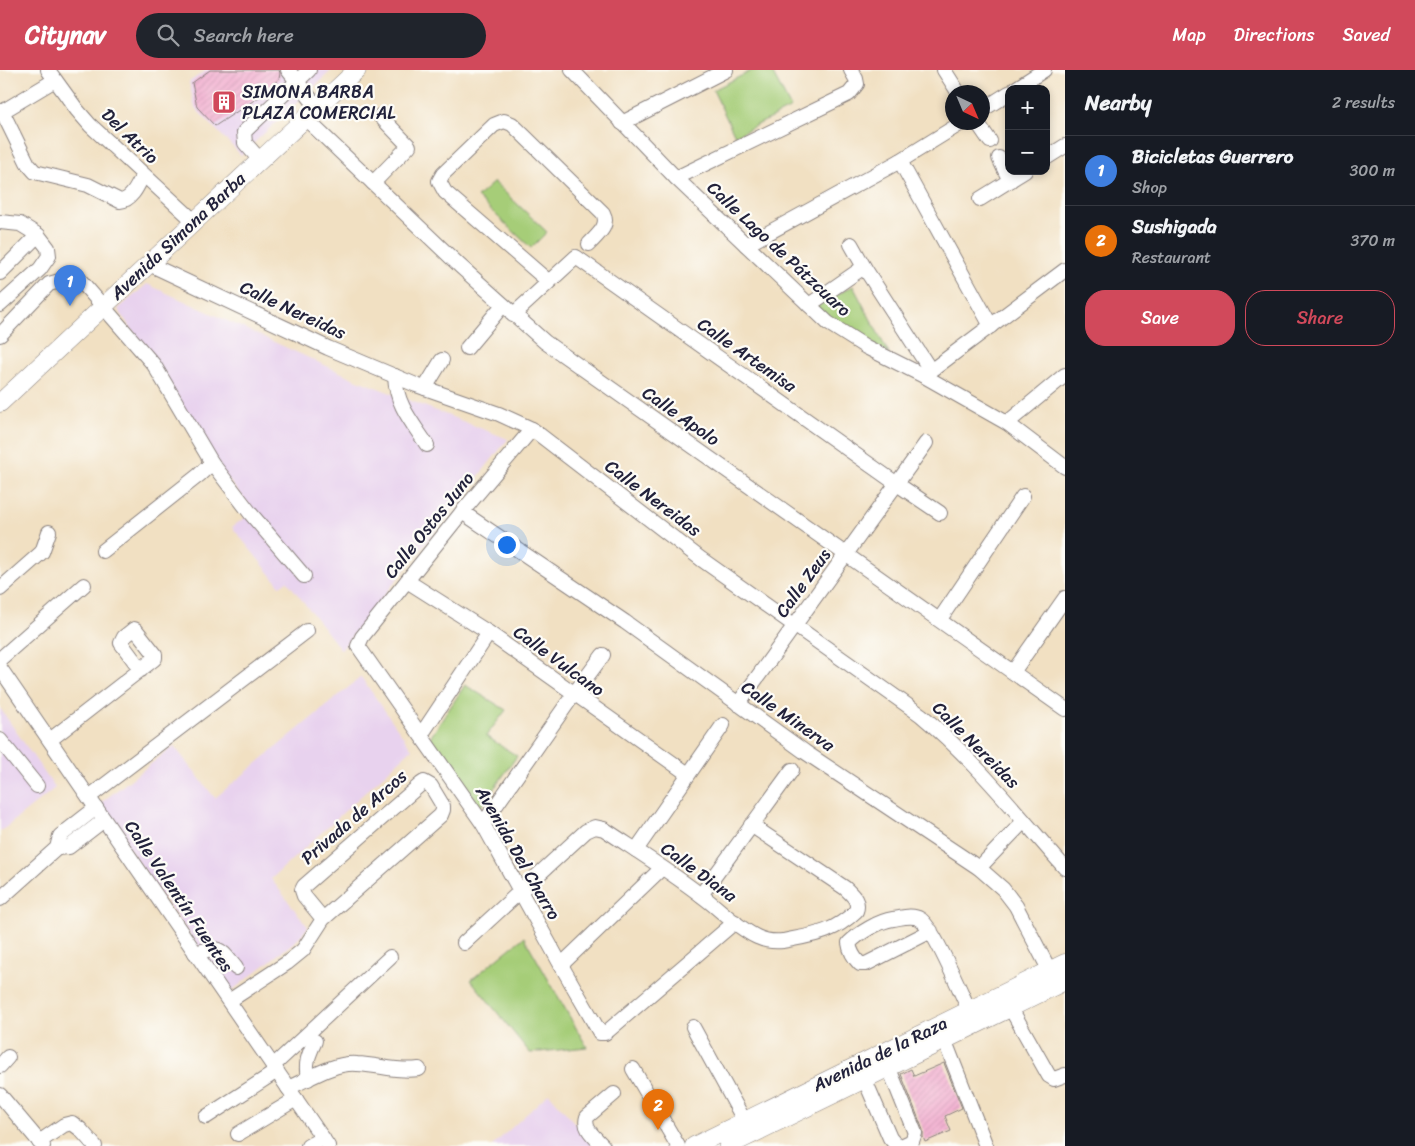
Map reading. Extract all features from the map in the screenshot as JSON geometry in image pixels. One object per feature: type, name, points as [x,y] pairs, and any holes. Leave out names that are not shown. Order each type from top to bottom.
[{"type":"main road","name":"Avenida Simona Barba","points":[[0,403],[357,70]]},
{"type":"main road","name":"Avenida de la Raza","points":[[728,1146],[1010,1007],[1059,974]]},
{"type":"main road","name":"Avenida de la Raza","points":[[694,1146],[969,1010],[1059,974]]},
{"type":"street","points":[[260,160],[245,143],[243,139],[244,132],[292,76],[309,70]]},
{"type":"street","name":"Calle Lago de Pátzcuaro","points":[[572,70],[676,178],[828,323],[840,332],[927,374],[1006,423],[1065,467]]},
{"type":"street","points":[[622,123],[726,70]]},
{"type":"street","points":[[676,178],[849,94],[857,84],[851,70]]},
{"type":"street","points":[[944,70],[954,85]]},
{"type":"street","points":[[1021,85],[1044,70]]},
{"type":"street","points":[[52,75],[1,112],[28,164],[35,172],[88,185],[120,201],[125,201],[130,197],[143,175]]},
{"type":"street","name":"Del Atrio","points":[[52,75],[90,125],[194,221]]},
{"type":"street","name":"Calle Apolo","points":[[292,76],[311,113],[373,183],[513,315],[545,342],[1065,709]]},
{"type":"street","points":[[990,105],[1005,96]]},
{"type":"street","points":[[373,183],[409,146],[380,116]]},
{"type":"street","points":[[513,315],[548,281],[445,192],[439,181],[442,174],[494,125],[504,121],[512,124],[603,214],[606,219],[605,226],[589,244]]},
{"type":"street","points":[[746,245],[900,161],[950,130]]},
{"type":"street","points":[[982,130],[990,142]]},
{"type":"street","points":[[1050,155],[1065,146]]},
{"type":"street","points":[[999,158],[1010,181]]},
{"type":"street","points":[[900,161],[991,326]]},
{"type":"street","points":[[980,199],[1019,175]]},
{"type":"street","points":[[0,222],[20,224],[38,235],[50,253],[47,261],[40,269],[0,305]]},
{"type":"street","points":[[0,273],[38,235]]},
{"type":"street","points":[[851,244],[927,374],[1065,270]]},
{"type":"street","name":"Calle Artemisa","points":[[548,281],[576,257],[940,513]]},
{"type":"street","name":"Calle Nereidas","points":[[149,264],[328,348],[425,388],[499,414],[532,429],[701,559],[890,692],[934,726],[991,783],[1065,868]]},
{"type":"street","points":[[809,305],[864,267]]},
{"type":"street","points":[[0,335],[49,284],[63,279],[76,278],[80,280],[154,365],[212,463],[251,514],[304,576]]},
{"type":"street","points":[[467,348],[503,305]]},
{"type":"street","points":[[425,388],[442,360]]},
{"type":"street","points":[[1006,423],[1065,375]]},
{"type":"street","points":[[395,376],[395,389],[399,403],[427,446]]},
{"type":"street","name":"Calle Ostos Juno","points":[[358,646],[362,637],[462,512],[532,429]]},
{"type":"street","name":"Calle Zeus","points":[[738,704],[926,443]]},
{"type":"street","points":[[103,551],[212,463]]},
{"type":"street","points":[[940,619],[1024,496]]},
{"type":"street","name":"Calle Minerva","points":[[462,512],[624,622],[805,752],[979,868],[999,885],[1016,906],[1059,974]]},
{"type":"street","points":[[0,589],[42,552],[49,532]]},
{"type":"street","name":"Calle Vulcano","points":[[407,581],[489,633],[688,774]]},
{"type":"street","points":[[0,659],[84,585]]},
{"type":"street","points":[[1013,672],[1065,598]]},
{"type":"street","points":[[0,899],[57,848],[60,836],[92,802],[307,631]]},
{"type":"street","points":[[421,736],[489,633]]},
{"type":"street","name":"Avenida Del Charro","points":[[358,646],[483,824],[600,1032],[604,1033],[735,922]]},
{"type":"street","points":[[483,824],[603,655]]},
{"type":"street","name":"Calle Valentín Fuentes","points":[[0,668],[325,1142]]},
{"type":"street","points":[[50,740],[141,670]]},
{"type":"street","points":[[636,850],[723,725]]},
{"type":"street","points":[[0,740],[37,786]]},
{"type":"street","points":[[701,895],[792,770]]},
{"type":"street","name":"Privada de Arcos","points":[[229,1002],[304,950],[324,919],[441,815],[443,806],[429,784],[424,782],[421,784],[304,886],[302,890],[304,896],[324,919]]},
{"type":"street","points":[[57,848],[69,847],[104,820]]},
{"type":"street","points":[[979,868],[1024,821]]},
{"type":"street","name":"Calle Diana","points":[[520,891],[586,831],[595,827],[604,829],[636,850],[701,895],[755,936],[775,942],[819,933],[838,926],[856,911],[856,901],[844,888],[751,826]]},
{"type":"street","points":[[561,965],[662,868]]},
{"type":"street","points":[[464,943],[520,891]]},
{"type":"street","points":[[931,931],[866,964],[860,964],[849,943],[888,920],[914,916],[924,922],[931,931],[969,1010]]},
{"type":"street","points":[[196,953],[213,948],[221,951],[236,968]]},
{"type":"street","points":[[206,1117],[275,1068],[390,957]]},
{"type":"street","points":[[1010,1007],[1049,1076],[1054,1079],[1065,1076]]},
{"type":"street","points":[[693,1028],[744,1122]]},
{"type":"street","points":[[944,1039],[986,1146]]},
{"type":"street","points":[[308,1079],[306,1070],[307,1057],[314,1041]]},
{"type":"street","points":[[238,1134],[292,1094],[308,1079],[333,1068],[356,1063],[393,1070],[419,1069]]},
{"type":"street","points":[[888,1066],[915,1133],[912,1141],[902,1146]]},
{"type":"street","points":[[633,1069],[678,1146]]},
{"type":"street","points":[[864,1078],[890,1138],[896,1146]]},
{"type":"street","points":[[602,1146],[586,1126],[586,1121],[587,1117],[614,1094]]},
{"type":"street","points":[[0,1095],[41,1144],[64,1124],[72,1124],[80,1128],[95,1146]]},
{"type":"street","points":[[308,1146],[325,1142]]},
{"type":"shaded area","points":[[207,70],[332,70],[241,155],[195,108],[189,82]]},
{"type":"shaded area","points":[[147,284],[355,379],[508,439],[341,650],[287,581],[280,586],[232,527],[254,511],[204,450],[173,392],[118,309]]},
{"type":"shaded area","points":[[361,677],[412,749],[271,879],[308,927],[298,939],[230,992],[98,805],[174,746],[215,798]]},
{"type":"shaded area","points":[[0,708],[55,788],[0,832]]},
{"type":"shaded area","points":[[549,1093],[594,1146],[492,1146]]},
{"type":"green space","points":[[753,70],[771,70],[791,108],[735,136],[713,90]]},
{"type":"green space","points":[[494,182],[547,232],[531,248],[477,197]]},
{"type":"green space","points":[[853,286],[889,354],[837,326],[816,306]]},
{"type":"green space","points":[[465,685],[506,710],[486,736],[517,756],[481,807],[430,738]]},
{"type":"green space","points":[[524,937],[587,1047],[530,1053],[471,980]]},
{"type":"building","name":"SIMONA BARBA PLAZA COMERCIAL","points":[[210,70],[279,70],[280,73],[279,79],[259,97],[215,126],[197,107],[192,83]]},
{"type":"building","points":[[944,1063],[962,1108],[945,1116],[951,1131],[925,1142],[923,1130],[901,1074],[911,1069],[914,1076]]},
{"type":"place","name":"SIMONA BARBA PLAZA COMERCIAL","points":[[224,102]]},
{"type":"place","name":"Bicicletas Guerrero","points":[[70,306]]},
{"type":"place","name":"Sushigada","points":[[658,1130]]}]
